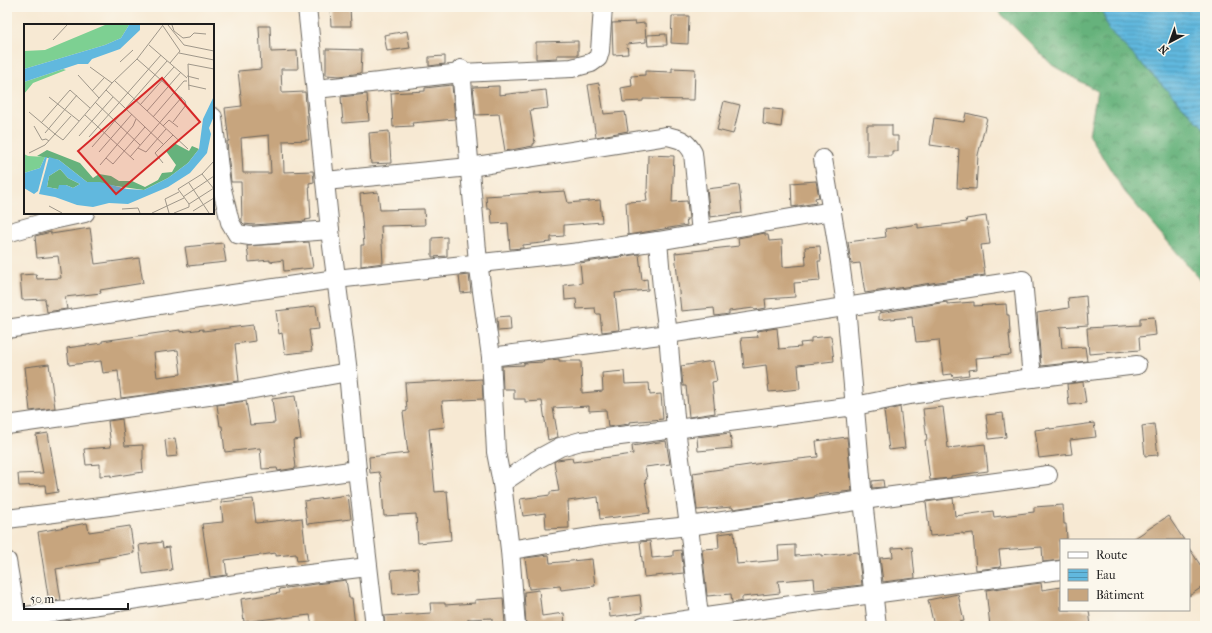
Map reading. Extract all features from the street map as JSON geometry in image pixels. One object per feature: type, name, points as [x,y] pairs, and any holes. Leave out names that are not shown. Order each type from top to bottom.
[{"type":"street","points":[[307,7],[330,230],[348,372],[357,470],[375,626]]},
{"type":"street","points":[[316,89],[461,71],[572,68],[591,63],[598,58],[600,51],[603,7]]},
{"type":"street","points":[[461,71],[478,262],[490,357],[496,452],[502,483],[510,550],[516,626]]},
{"type":"street","points":[[214,134],[217,185],[230,222],[237,234],[250,236],[330,230]]},
{"type":"street","points":[[325,181],[470,167],[667,136],[679,139],[689,144],[693,153],[701,233]]},
{"type":"street","points":[[823,159],[846,306],[863,500],[877,626]]},
{"type":"street","points":[[7,329],[336,279],[478,262],[580,252],[658,241],[832,211]]},
{"type":"street","points":[[7,233],[80,214]]},
{"type":"street","points":[[658,241],[676,429],[700,622]]},
{"type":"street","points":[[490,357],[668,334],[1023,280],[1032,378]]},
{"type":"street","points":[[502,483],[536,460],[560,447],[581,441],[855,406],[909,395],[1032,378],[1137,366]]},
{"type":"street","points":[[7,426],[243,391],[348,372]]},
{"type":"street","points":[[7,519],[110,506],[357,470]]},
{"type":"street","points":[[510,550],[604,535],[689,526],[863,500],[1048,475]]},
{"type":"street","points":[[7,561],[14,621],[268,579],[368,567]]},
{"type":"street","points":[[643,626],[700,622],[788,605],[1060,570]]},
{"type":"green space","points":[[994,7],[1104,7],[1114,35],[1203,127],[1205,131],[1205,285],[1124,191],[1089,135],[1097,91],[1052,65]]},
{"type":"water","points":[[1101,7],[1205,7],[1205,131],[1203,127],[1108,29]]},
{"type":"building","points":[[330,7],[350,7],[351,26],[331,26]]},
{"type":"building","points":[[672,16],[689,16],[688,44],[671,43]]},
{"type":"building","points":[[635,22],[635,24],[645,23],[646,42],[627,44],[628,54],[613,55],[612,23]]},
{"type":"building","points":[[259,26],[270,26],[271,52],[297,51],[298,69],[281,69],[282,93],[305,92],[309,140],[283,141],[284,172],[313,171],[314,182],[309,183],[311,219],[305,220],[306,221],[254,225],[244,224],[242,222],[241,182],[231,182],[227,141],[229,141],[225,108],[242,106],[238,71],[261,69]],"holes":[[[269,135],[271,173],[243,173],[241,138]]]},
{"type":"building","points":[[407,31],[410,48],[387,51],[384,35]]},
{"type":"building","points":[[666,34],[667,45],[648,46],[647,35]]},
{"type":"building","points":[[578,41],[578,55],[557,55],[557,58],[536,59],[536,42]]},
{"type":"building","points":[[326,49],[362,50],[361,73],[340,76],[326,75]]},
{"type":"building","points":[[445,56],[445,64],[429,66],[429,57]]},
{"type":"building","points":[[672,68],[695,69],[694,100],[643,99],[643,101],[623,102],[621,88],[632,86],[631,76],[645,75],[645,71],[672,72]]},
{"type":"building","points":[[599,83],[604,114],[625,112],[628,131],[596,137],[588,85]]},
{"type":"building","points":[[452,85],[455,119],[412,123],[413,126],[393,127],[391,93],[425,91],[425,88]]},
{"type":"building","points":[[499,86],[499,95],[546,90],[548,108],[530,110],[535,143],[533,146],[505,151],[499,114],[476,115],[473,87]]},
{"type":"building","points":[[367,94],[369,121],[343,123],[341,97]]},
{"type":"building","points":[[724,101],[740,105],[733,134],[717,130]]},
{"type":"building","points":[[764,108],[783,110],[781,127],[763,124]]},
{"type":"building","points":[[966,113],[987,118],[978,155],[976,189],[957,188],[959,149],[930,145],[934,118],[964,122]]},
{"type":"building","points":[[867,125],[892,125],[892,136],[898,136],[898,151],[892,151],[892,156],[867,156]]},
{"type":"building","points":[[389,131],[391,163],[371,164],[369,133]]},
{"type":"building","points":[[648,155],[674,156],[672,202],[687,201],[689,219],[686,219],[687,225],[628,235],[626,202],[647,201]]},
{"type":"building","points":[[816,181],[819,197],[815,198],[816,203],[792,207],[791,183]]},
{"type":"building","points":[[739,185],[742,213],[710,217],[707,189]]},
{"type":"building","points":[[565,191],[568,203],[600,200],[602,222],[564,225],[564,236],[551,237],[551,242],[523,245],[523,248],[510,249],[508,223],[492,224],[491,209],[487,209],[486,196]]},
{"type":"building","points":[[378,192],[380,210],[424,209],[425,225],[381,226],[383,263],[361,266],[361,245],[364,245],[360,194]]},
{"type":"building","points":[[986,216],[990,244],[981,245],[985,275],[865,293],[860,263],[851,264],[848,242],[886,237],[885,229],[918,224],[918,228],[967,222],[966,219]]},
{"type":"building","points":[[90,228],[95,264],[139,258],[143,283],[100,290],[101,293],[65,297],[67,309],[47,312],[45,299],[22,300],[20,275],[36,274],[37,279],[61,278],[58,256],[37,258],[35,236],[51,232],[51,234]]},
{"type":"building","points":[[765,233],[765,235],[768,235],[769,241],[782,240],[783,267],[806,265],[805,247],[820,246],[821,261],[818,261],[820,281],[794,283],[795,297],[765,299],[766,308],[729,311],[729,314],[715,316],[714,308],[681,311],[675,253],[739,246],[738,238]]},
{"type":"building","points":[[447,237],[447,256],[432,257],[432,238]]},
{"type":"building","points":[[309,242],[313,268],[284,271],[283,260],[270,262],[270,260],[249,262],[247,246]]},
{"type":"building","points":[[223,243],[226,262],[188,266],[185,247]]},
{"type":"building","points":[[639,254],[642,280],[647,279],[648,290],[615,293],[619,330],[602,332],[600,314],[596,314],[595,308],[577,309],[576,299],[565,300],[564,285],[582,283],[580,263]]},
{"type":"building","points":[[469,275],[471,292],[461,293],[459,276]]},
{"type":"building","points":[[1086,296],[1088,325],[1060,327],[1062,348],[1085,347],[1087,361],[1041,366],[1037,313],[1069,308],[1068,298]]},
{"type":"building","points":[[947,302],[947,304],[974,302],[974,306],[1006,304],[1007,315],[1009,315],[1011,355],[976,358],[977,369],[968,370],[969,375],[953,377],[952,374],[943,375],[939,340],[916,342],[912,317],[879,320],[879,313]]},
{"type":"building","points":[[316,306],[319,329],[309,330],[312,351],[285,354],[282,333],[279,334],[276,311]]},
{"type":"building","points":[[510,316],[511,330],[498,331],[497,317]]},
{"type":"building","points":[[1154,317],[1156,335],[1139,337],[1140,350],[1089,354],[1087,328],[1140,325],[1140,318]]},
{"type":"building","points":[[253,325],[255,341],[235,344],[239,381],[121,398],[118,371],[103,373],[101,361],[69,365],[67,348],[102,343],[102,341],[180,330],[180,332],[203,329],[203,331]],"holes":[[[178,350],[181,374],[157,377],[154,353]]]},
{"type":"building","points":[[777,328],[779,349],[801,347],[800,343],[811,342],[811,338],[831,336],[834,361],[798,365],[800,389],[769,392],[766,365],[744,368],[741,338],[758,337],[757,331]]},
{"type":"building","points":[[559,359],[559,361],[581,361],[582,393],[603,391],[602,373],[624,371],[625,384],[649,383],[650,395],[661,394],[663,419],[629,422],[629,424],[608,427],[606,410],[589,411],[589,406],[553,408],[558,437],[548,440],[542,401],[525,402],[525,399],[514,399],[514,389],[503,389],[502,366],[524,365],[524,363],[544,362],[543,361]]},
{"type":"building","points":[[713,361],[717,381],[712,382],[715,413],[689,417],[686,386],[683,386],[681,366]]},
{"type":"building","points":[[49,364],[55,408],[30,411],[25,367]]},
{"type":"building","points":[[482,379],[483,399],[442,401],[445,427],[429,429],[435,492],[447,491],[451,540],[418,543],[416,514],[384,516],[381,477],[379,472],[370,473],[369,457],[408,453],[403,412],[407,411],[405,383]]},
{"type":"building","points":[[1083,382],[1086,403],[1069,405],[1067,384]]},
{"type":"building","points":[[295,396],[301,439],[293,440],[296,468],[278,471],[277,468],[262,469],[260,448],[225,452],[222,426],[220,426],[217,405],[246,401],[250,425],[275,423],[272,399]]},
{"type":"building","points":[[900,407],[905,448],[889,450],[884,411]]},
{"type":"building","points":[[943,407],[948,448],[985,444],[988,471],[951,476],[951,478],[930,480],[923,409]]},
{"type":"building","points":[[1003,413],[1006,437],[989,439],[986,415]]},
{"type":"building","points":[[122,419],[125,446],[143,445],[143,472],[111,477],[111,475],[100,476],[100,464],[86,465],[84,449],[111,447],[108,421]]},
{"type":"building","points":[[1094,423],[1096,437],[1070,440],[1072,454],[1039,458],[1035,430]]},
{"type":"building","points":[[1154,424],[1158,455],[1145,456],[1142,426]]},
{"type":"building","points":[[48,433],[58,492],[46,494],[45,485],[19,486],[18,474],[43,473],[36,435]]},
{"type":"building","points":[[730,433],[732,448],[698,451],[697,437]]},
{"type":"building","points":[[847,437],[852,491],[815,495],[815,497],[733,509],[732,507],[697,510],[693,473],[818,457],[816,441]]},
{"type":"building","points":[[175,438],[178,456],[167,457],[165,440]]},
{"type":"building","points":[[666,441],[670,464],[645,467],[647,479],[645,480],[650,513],[600,519],[598,497],[568,501],[569,528],[546,529],[545,513],[523,516],[520,499],[550,495],[550,492],[559,491],[554,462],[557,460],[572,458],[573,462],[633,454],[632,446]]},
{"type":"building","points":[[883,480],[884,487],[872,488],[872,481]]},
{"type":"building","points":[[348,495],[351,519],[307,524],[304,501]]},
{"type":"building","points":[[953,498],[955,516],[993,511],[994,517],[1034,512],[1034,507],[1063,505],[1064,524],[1066,524],[1067,539],[1059,540],[1060,560],[1043,562],[1042,547],[999,550],[1001,567],[976,570],[973,533],[930,536],[926,502]]},
{"type":"building","points":[[253,499],[256,523],[302,518],[307,560],[297,561],[296,554],[276,556],[276,553],[225,560],[227,575],[210,577],[202,524],[223,522],[221,502]]},
{"type":"building","points":[[1168,516],[1183,539],[1134,539]]},
{"type":"building","points":[[87,523],[89,532],[130,526],[134,553],[98,559],[99,562],[56,569],[61,600],[49,602],[38,532]]},
{"type":"building","points":[[734,532],[737,564],[779,560],[778,546],[795,545],[795,556],[821,554],[821,556],[858,552],[862,585],[815,590],[814,578],[778,581],[780,593],[742,597],[742,601],[732,603],[731,594],[707,596],[702,549],[719,548],[718,534]]},
{"type":"building","points":[[650,541],[652,558],[673,556],[673,551],[681,550],[684,573],[644,577],[640,542]]},
{"type":"building","points":[[162,542],[163,548],[169,547],[172,570],[143,574],[139,545]]},
{"type":"building","points":[[912,547],[915,578],[883,582],[880,558],[893,557],[892,548]]},
{"type":"building","points":[[1190,550],[1205,572],[1205,585],[1190,595]]},
{"type":"building","points":[[549,555],[550,563],[592,559],[595,586],[561,590],[560,586],[529,589],[525,558]]},
{"type":"building","points":[[418,568],[420,592],[393,594],[391,570]]},
{"type":"building","points":[[346,580],[349,598],[352,598],[355,626],[312,626],[310,615],[244,622],[241,599],[280,593],[279,589]]},
{"type":"building","points":[[1041,583],[1042,590],[1060,587],[1060,611],[1089,611],[1091,626],[990,626],[986,590]]},
{"type":"building","points":[[539,590],[542,616],[564,613],[565,626],[526,626],[524,592]]},
{"type":"building","points":[[958,594],[964,621],[942,626],[934,626],[928,600]]},
{"type":"building","points":[[640,595],[642,613],[610,617],[608,599]]},
{"type":"building","points":[[503,598],[505,624],[492,626],[492,618],[468,619],[468,624],[462,626],[385,626],[384,616],[431,613],[430,603],[445,603],[445,605],[475,603],[475,600]]},
{"type":"building","points":[[70,620],[70,626],[35,626],[35,625]]}]
